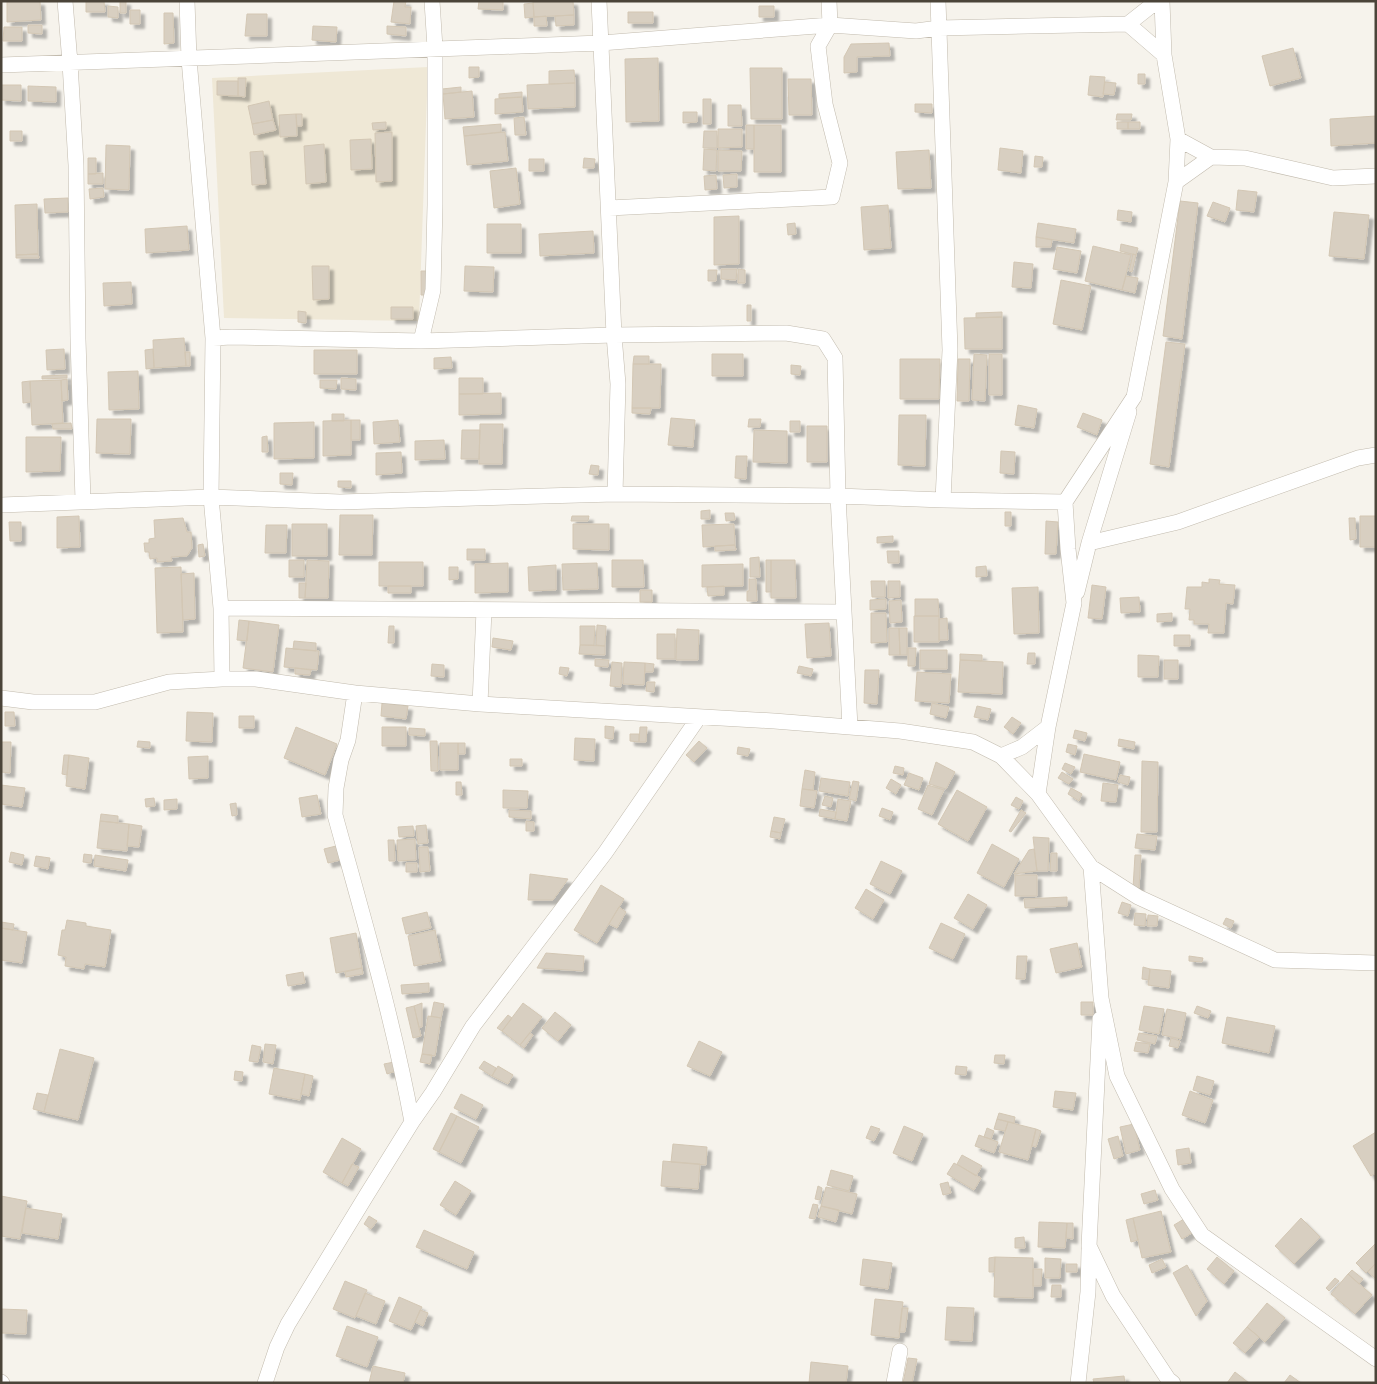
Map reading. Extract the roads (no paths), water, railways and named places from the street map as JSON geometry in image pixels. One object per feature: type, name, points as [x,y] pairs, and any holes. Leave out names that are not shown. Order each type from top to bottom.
[{"type":"street","points":[[64,1],[76,164],[78,339],[83,501]]},
{"type":"street","points":[[187,1],[189,59],[213,338],[211,497],[221,608],[222,679]]},
{"type":"street","points":[[421,341],[433,290],[436,205],[435,48],[432,1]]},
{"type":"street","points":[[599,1],[614,335],[618,384],[614,494]]},
{"type":"street","points":[[609,208],[832,198],[840,164],[825,104],[818,46],[830,25],[829,1]]},
{"type":"street","points":[[938,1],[950,350],[943,500]]},
{"type":"street","points":[[1,65],[601,43],[830,25],[916,31],[939,28],[1128,24],[1152,4],[1153,1]]},
{"type":"street","points":[[1038,794],[1048,727],[1074,603],[1088,543],[1134,397],[1176,182],[1178,139],[1164,55],[1162,1]]},
{"type":"street","points":[[1128,24],[1164,55]]},
{"type":"street","points":[[1178,139],[1211,157],[1245,158],[1333,178],[1376,176]]},
{"type":"street","points":[[1176,182],[1211,157]]},
{"type":"street","points":[[213,338],[421,341],[614,335],[786,333],[823,339],[835,358],[838,496],[850,727]]},
{"type":"street","points":[[1074,603],[1065,502],[1134,397]]},
{"type":"street","points":[[1088,543],[1178,522],[1358,458],[1376,454]]},
{"type":"street","points":[[1,504],[211,497],[340,502],[614,494],[838,496],[1065,502]]},
{"type":"street","points":[[221,608],[844,612]]},
{"type":"street","points":[[480,704],[484,610]]},
{"type":"street","points":[[1,698],[33,702],[96,702],[169,682],[222,679],[256,680],[355,693],[480,704],[900,731],[973,742],[1000,756],[1038,794],[1091,867],[1138,897],[1275,960],[1376,963]]},
{"type":"street","points":[[355,693],[348,740],[336,788],[335,815],[402,1068],[412,1122]]},
{"type":"street","points":[[265,1383],[277,1346],[288,1324],[412,1122],[434,1092],[472,1026],[605,853],[699,717]]},
{"type":"street","points":[[1000,756],[1022,747],[1048,727]]},
{"type":"street","points":[[1078,1383],[1088,1292],[1101,998],[1091,867]]},
{"type":"street","points":[[1101,998],[1117,1076],[1172,1188],[1202,1235],[1376,1359]]},
{"type":"street","points":[[1089,1246],[1113,1296],[1168,1379],[1173,1383]]},
{"type":"street","points":[[894,1383],[900,1351]]}]
